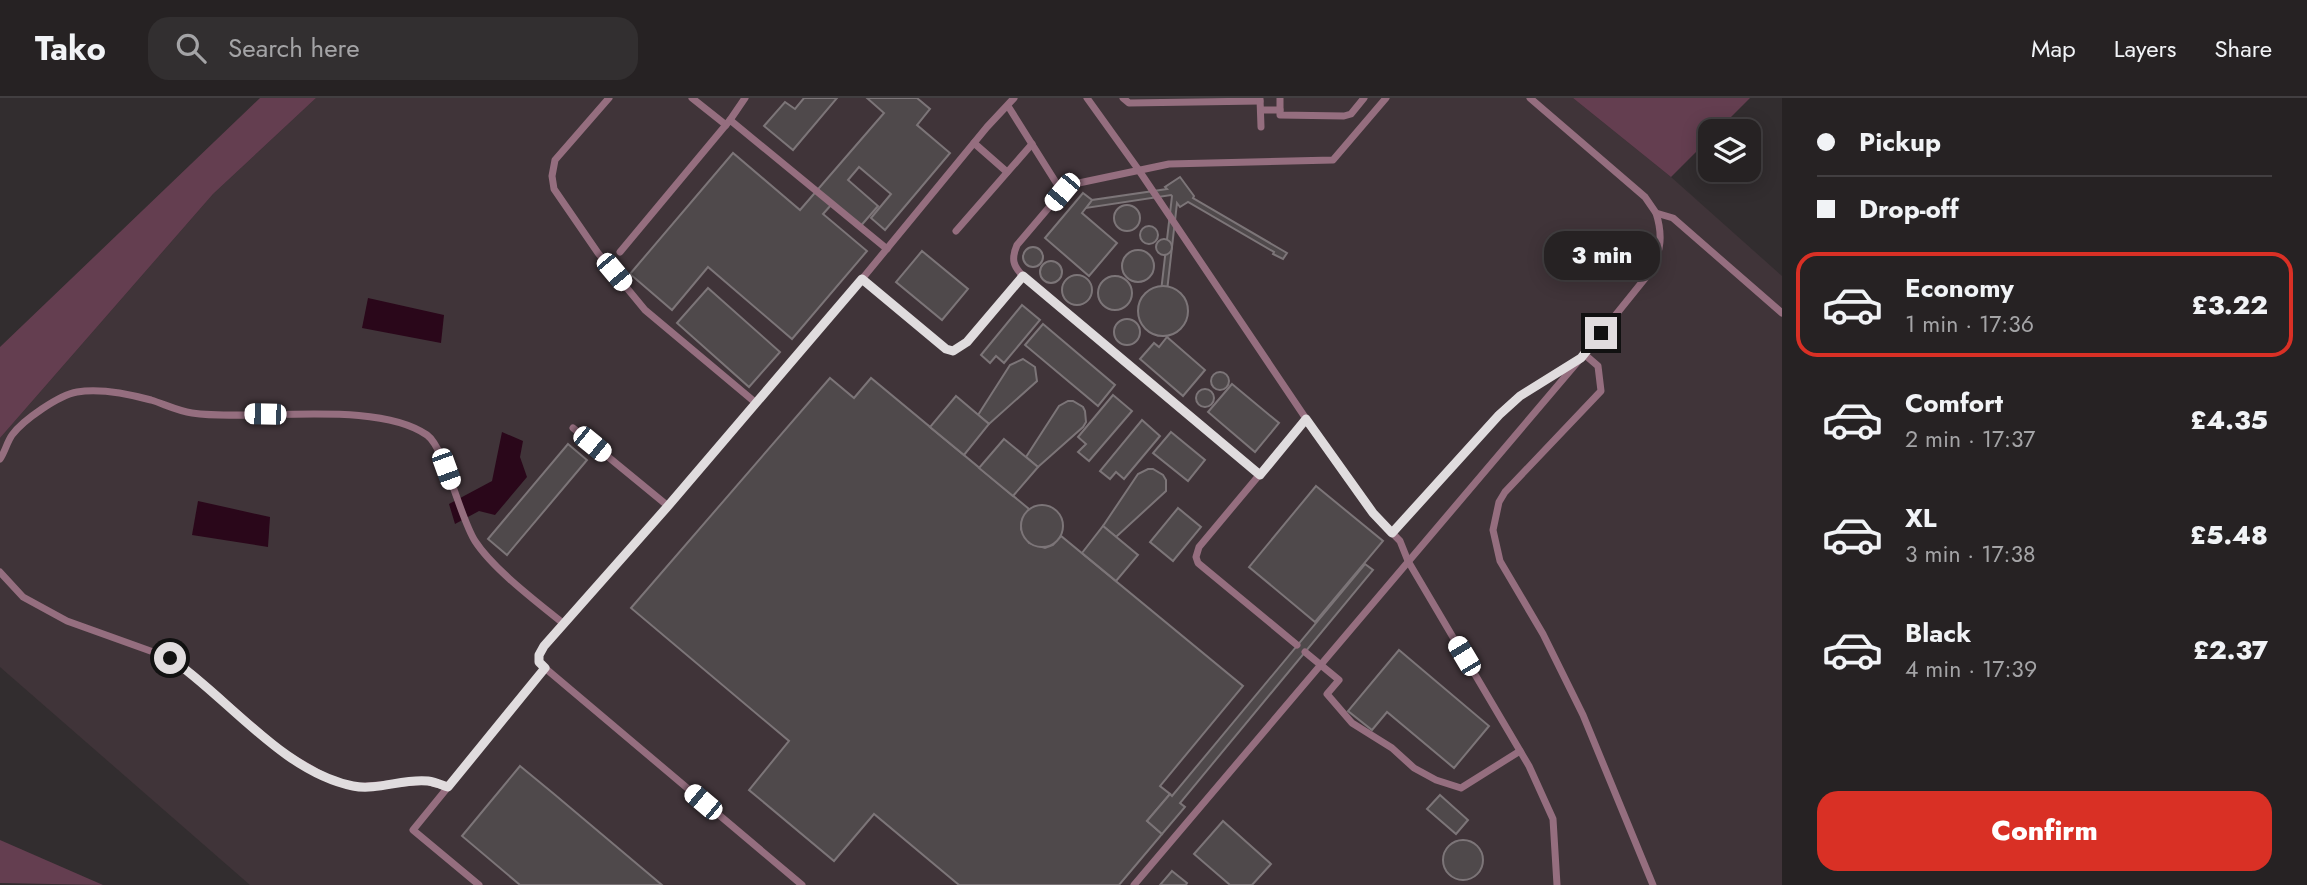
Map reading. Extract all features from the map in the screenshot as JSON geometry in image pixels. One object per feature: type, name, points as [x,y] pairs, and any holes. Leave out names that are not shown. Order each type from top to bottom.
[{"type":"lane","points":[[609,98],[555,160],[552,176],[554,189],[598,253],[645,310],[756,403]]},
{"type":"lane","points":[[692,98],[728,123],[887,248]]},
{"type":"lane","points":[[620,252],[728,123],[745,98]]},
{"type":"lane","points":[[802,885],[545,668],[539,662],[539,655],[1014,98]]},
{"type":"lane","points":[[1087,98],[1138,169],[1306,419],[1373,513],[1400,541],[1408,561],[1520,751],[1553,819],[1558,885]]},
{"type":"lane","points":[[1123,98],[1129,103],[1260,103],[1280,110]]},
{"type":"lane","points":[[1280,98],[1280,115],[1344,116],[1351,114],[1364,98]]},
{"type":"lane","points":[[1260,475],[1014,268],[1012,261],[1017,245],[1062,192],[1085,180],[1169,164],[1333,160],[1386,98]]},
{"type":"lane","points":[[1134,885],[1651,271],[1658,256],[1661,227],[1645,197],[1530,98]]},
{"type":"lane","points":[[1260,103],[1261,127]]},
{"type":"lane","points":[[1008,106],[1062,192]]},
{"type":"lane","points":[[974,143],[1007,172]]},
{"type":"lane","points":[[956,231],[1032,144]]},
{"type":"lane","points":[[1656,214],[1673,218],[1782,313]]},
{"type":"lane","points":[[862,279],[946,349],[953,351],[967,342],[1023,276]]},
{"type":"lane","points":[[1392,533],[1499,415],[1520,396],[1582,356]]},
{"type":"lane","points":[[1582,356],[1598,366],[1601,391],[1505,492],[1494,516],[1494,545],[1500,561],[1543,634],[1583,715],[1653,885]]},
{"type":"lane","points":[[0,459],[12,436],[58,398],[77,392],[102,391],[148,399],[191,413],[364,417],[406,423],[430,438],[446,469],[475,541],[507,576],[564,624]]},
{"type":"lane","points":[[1297,645],[1198,563],[1196,557],[1199,547],[1306,419]]},
{"type":"lane","points":[[573,428],[668,506]]},
{"type":"lane","points":[[0,572],[23,597],[67,621],[170,658],[282,752],[329,779],[355,787],[426,781],[448,787]]},
{"type":"lane","points":[[1306,652],[1339,680],[1327,694],[1352,723],[1392,748],[1414,768],[1436,780],[1461,788],[1520,751]]},
{"type":"lane","points":[[479,885],[413,830],[545,668]]},
{"type":"shaded area","points":[[260,98],[316,98],[213,194],[0,438],[0,347]]},
{"type":"shaded area","points":[[316,98],[1573,98],[1671,177],[1782,276],[1782,885],[250,885],[0,667],[0,438],[213,194]]},
{"type":"shaded area","points":[[1573,98],[1750,98],[1729,119],[1698,119],[1698,150],[1671,177]]},
{"type":"shaded area","points":[[368,298],[444,315],[441,343],[362,328]]},
{"type":"shaded area","points":[[502,432],[523,441],[520,457],[527,477],[495,515],[479,511],[455,524],[449,504],[492,481]]},
{"type":"shaded area","points":[[198,501],[270,517],[268,547],[192,535]]},
{"type":"shaded area","points":[[0,840],[103,885],[0,883]]},
{"type":"building","points":[[804,98],[837,98],[793,150],[764,126],[785,102],[795,109]]},
{"type":"building","points":[[867,98],[917,98],[930,109],[917,125],[950,153],[885,230],[871,218],[891,194],[859,167],[848,180],[878,206],[859,228],[832,204],[823,214],[867,251],[792,339],[708,267],[672,310],[630,274],[733,153],[800,210],[884,113]]},
{"type":"building","points":[[1180,177],[1193,198],[1287,253],[1283,259],[1188,202],[1180,207],[1177,203],[1162,335],[1156,335],[1172,196],[1086,208],[1092,200],[1167,189],[1165,187]]},
{"type":"building","points":[[1083,193],[1092,200],[1082,213],[1117,243],[1089,276],[1045,238]]},
{"type":"building","points":[[1127,205],[1136,209],[1140,218],[1136,227],[1127,231],[1118,227],[1114,218],[1118,209]]},
{"type":"building","points":[[1149,226],[1155,229],[1158,235],[1155,241],[1149,244],[1143,241],[1140,235],[1143,229]]},
{"type":"building","points":[[1161,239],[1167,239],[1172,247],[1170,253],[1161,255],[1156,250],[1156,244]]},
{"type":"building","points":[[1033,247],[1040,250],[1043,257],[1040,264],[1033,267],[1026,264],[1023,257],[1026,250]]},
{"type":"building","points":[[1138,250],[1150,254],[1154,266],[1150,278],[1138,282],[1126,278],[1122,266],[1126,254]]},
{"type":"building","points":[[922,251],[968,289],[942,320],[896,282]]},
{"type":"building","points":[[1051,261],[1061,268],[1062,272],[1055,282],[1051,283],[1041,276],[1040,272],[1047,262]]},
{"type":"building","points":[[1077,275],[1088,279],[1092,290],[1088,301],[1077,305],[1066,301],[1062,290],[1066,279]]},
{"type":"building","points":[[1115,276],[1127,281],[1132,293],[1127,305],[1115,310],[1103,305],[1098,293],[1103,281]]},
{"type":"building","points":[[1163,286],[1181,293],[1188,311],[1181,329],[1163,336],[1145,329],[1138,311],[1145,293]]},
{"type":"building","points":[[708,288],[780,352],[749,387],[677,323]]},
{"type":"building","points":[[1022,305],[1040,320],[1004,363],[996,356],[990,363],[981,355]]},
{"type":"building","points":[[1127,319],[1136,323],[1140,332],[1136,341],[1127,345],[1118,341],[1114,332],[1118,323]]},
{"type":"building","points":[[1043,324],[1115,385],[1098,406],[1025,345]]},
{"type":"building","points":[[1167,337],[1205,370],[1183,396],[1140,359],[1154,343],[1159,347]]},
{"type":"building","points":[[1023,359],[1035,367],[1037,381],[989,424],[978,415],[1010,365]]},
{"type":"building","points":[[1220,372],[1228,377],[1229,381],[1224,389],[1220,390],[1212,385],[1211,381],[1216,373]]},
{"type":"building","points":[[830,378],[854,398],[871,378],[1029,509],[1022,520],[1021,529],[1029,543],[1045,548],[1053,545],[1061,536],[1243,686],[1160,786],[1170,794],[1147,821],[1162,834],[1119,885],[959,885],[874,814],[834,861],[749,790],[789,741],[631,608]]},
{"type":"building","points":[[1232,384],[1279,423],[1255,452],[1208,412]]},
{"type":"building","points":[[1205,389],[1211,392],[1214,398],[1211,404],[1205,407],[1199,404],[1196,398],[1199,392]]},
{"type":"building","points":[[1113,395],[1132,411],[1089,461],[1078,452],[1086,444],[1078,437]]},
{"type":"building","points":[[956,396],[989,424],[964,455],[930,427]]},
{"type":"building","points":[[1068,401],[1083,407],[1086,422],[1038,467],[1026,457],[1059,406]]},
{"type":"building","points":[[1142,420],[1160,436],[1124,479],[1116,472],[1110,479],[1100,471]]},
{"type":"building","points":[[1171,432],[1205,460],[1188,481],[1153,453]]},
{"type":"building","points":[[1004,439],[1038,467],[1013,496],[979,468]]},
{"type":"building","points":[[568,444],[587,460],[507,555],[488,539]]},
{"type":"building","points":[[1148,469],[1163,475],[1166,491],[1116,537],[1103,526],[1138,474]]},
{"type":"building","points":[[1316,486],[1383,541],[1315,622],[1249,567]]},
{"type":"building","points":[[1042,505],[1057,511],[1063,526],[1057,541],[1042,547],[1027,541],[1021,526],[1027,511]]},
{"type":"building","points":[[1178,508],[1201,527],[1173,561],[1150,542]]},
{"type":"building","points":[[1103,526],[1138,555],[1116,581],[1082,553]]},
{"type":"building","points":[[1365,564],[1373,570],[1180,803],[1185,807],[1162,834],[1147,821],[1170,794],[1172,796]]},
{"type":"building","points":[[1399,650],[1489,726],[1454,768],[1387,712],[1372,730],[1348,711]]},
{"type":"building","points":[[520,766],[662,885],[520,885],[462,836]]},
{"type":"building","points":[[1440,795],[1468,820],[1456,834],[1427,809]]},
{"type":"building","points":[[1223,821],[1271,864],[1252,885],[1230,885],[1194,854]]},
{"type":"building","points":[[1463,840],[1471,841],[1477,846],[1482,852],[1482,868],[1477,874],[1471,879],[1463,880],[1455,879],[1449,874],[1444,868],[1443,860],[1444,852],[1449,846],[1455,841]]},
{"type":"building","points":[[1172,871],[1187,883],[1186,885],[1160,885]]},
{"type":"route","points":[[170,658],[282,752],[329,779],[355,787],[426,781],[448,787],[545,668],[539,662],[544,646],[862,279],[946,349],[953,351],[967,342],[1023,276],[1260,475],[1306,419],[1373,513],[1392,533],[1499,415],[1520,396],[1581,358],[1601,333]]}]
